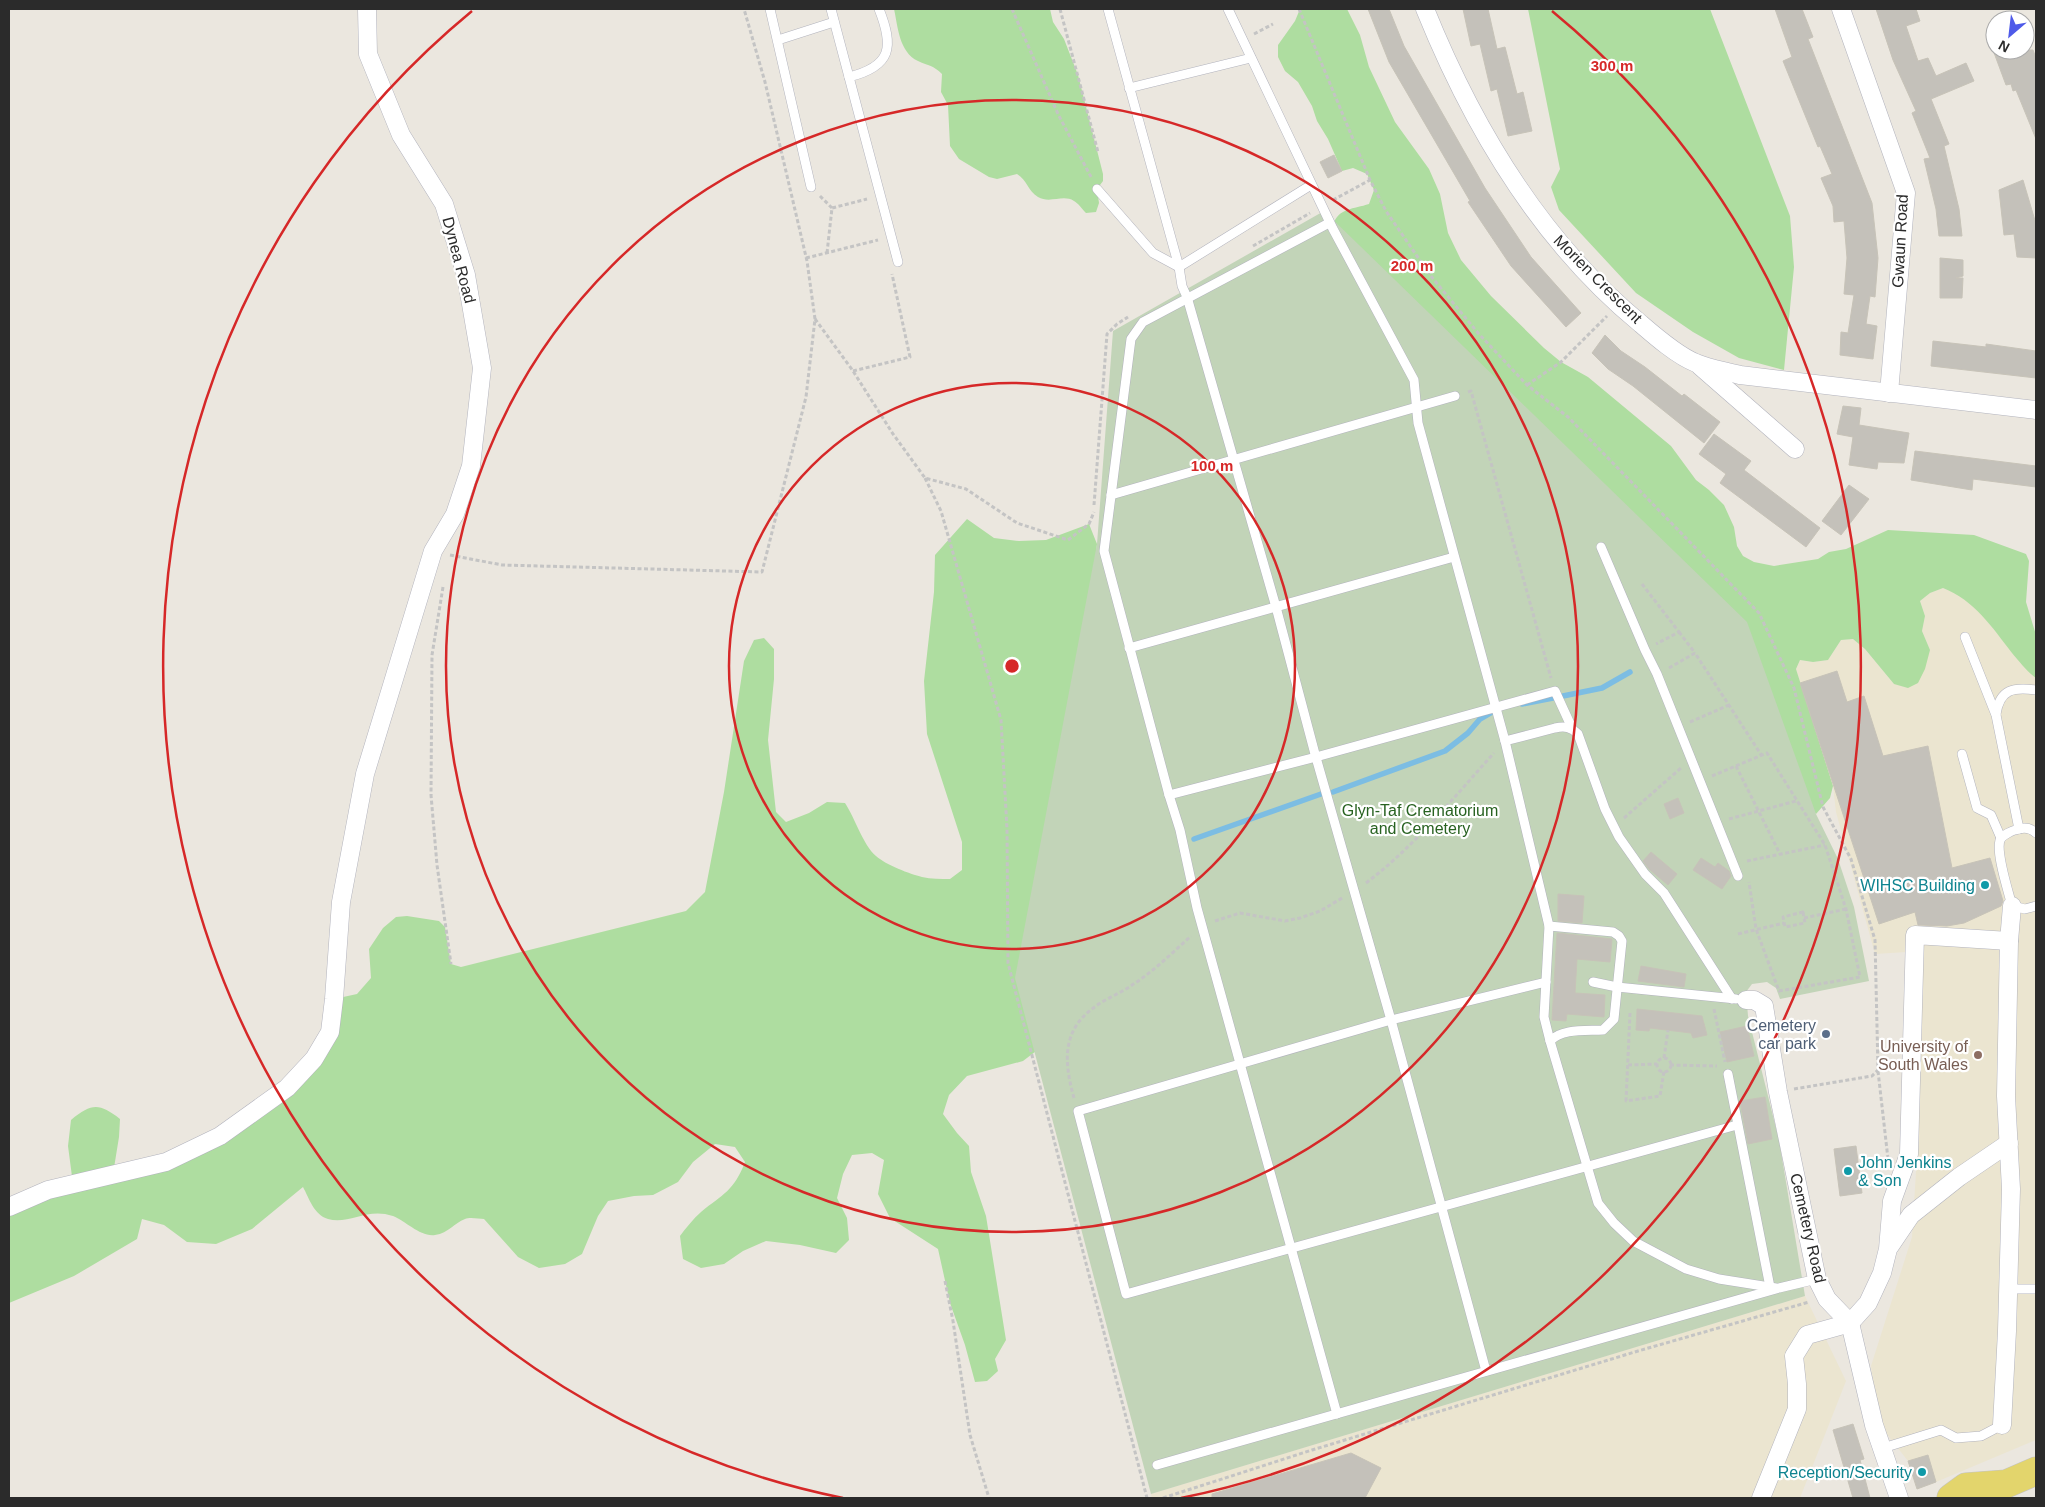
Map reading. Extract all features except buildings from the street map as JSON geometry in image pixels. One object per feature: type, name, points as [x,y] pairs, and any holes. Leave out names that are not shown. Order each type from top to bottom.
[{"type":"main road","points":[[1951,1498],[1966,1487],[2006,1484],[2036,1471]]},
{"type":"street","name":"Dynea Road","points":[[9,1207],[48,1190],[166,1162],[220,1136],[287,1088],[314,1059],[330,1032],[341,902],[365,774],[471,466],[482,368],[466,274],[444,204],[401,135],[368,54],[367,9]]},
{"type":"street","name":"Morien Crescent","points":[[1425,9],[1434,32],[1472,109],[1518,188],[1564,250],[1618,305],[1661,340],[1696,363],[1740,375],[2036,410]]},
{"type":"street","name":"Gwaun Road","points":[[1841,9],[1906,193],[1889,393]]},
{"type":"street","points":[[1696,363],[1795,449]]},
{"type":"street","points":[[2002,1425],[2011,1189],[2006,1096],[2008,941],[2012,906]]},
{"type":"street","points":[[1761,1498],[1797,1409],[1794,1356],[1807,1335],[1850,1323],[1868,1302],[1882,1273],[1888,1249],[1892,1201],[1910,1154],[1915,935],[2008,941]]},
{"type":"street","name":"Cemetery Road","points":[[1739,999],[1754,1000],[1764,1006],[1778,1092],[1817,1279],[1827,1299],[1850,1323]]},
{"type":"street","points":[[1888,1249],[1911,1215],[1959,1177],[2009,1143]]},
{"type":"street","points":[[1850,1323],[1874,1425],[1899,1498]]},
{"type":"lane","points":[[770,9],[811,187]]},
{"type":"lane","points":[[831,9],[898,262]]},
{"type":"lane","points":[[850,78],[874,69],[884,55],[889,40],[879,9]]},
{"type":"lane","points":[[1108,9],[1179,267],[1182,286],[1187,297],[1276,607],[1486,1371]]},
{"type":"lane","points":[[1228,9],[1330,223],[1414,380],[1418,423],[1505,741],[1550,926],[1544,1017],[1598,1203],[1614,1223],[1633,1241],[1686,1269],[1719,1279],[1774,1288]]},
{"type":"lane","points":[[778,40],[834,22]]},
{"type":"lane","points":[[1129,88],[1251,58]]},
{"type":"lane","points":[[1179,267],[1311,185]]},
{"type":"lane","points":[[1097,189],[1154,253],[1179,267]]},
{"type":"lane","points":[[1330,223],[1187,297],[1143,322],[1131,339],[1104,551],[1168,794],[1180,830],[1202,926],[1337,1414]]},
{"type":"lane","points":[[1111,495],[1455,396]]},
{"type":"lane","points":[[1601,547],[1657,674],[1738,876]]},
{"type":"lane","points":[[1129,648],[1454,557]]},
{"type":"lane","points":[[1965,637],[1996,715],[2019,829]]},
{"type":"lane","points":[[1996,715],[1998,702],[2003,695],[2013,690],[2036,690]]},
{"type":"lane","points":[[1168,794],[1316,757],[1495,706],[1555,691],[1572,728],[1578,734],[1614,826],[1630,854],[1645,874],[1664,893],[1739,999]]},
{"type":"lane","points":[[1505,741],[1564,726],[1572,728]]},
{"type":"lane","points":[[1962,754],[1976,808],[1990,815],[2002,838]]},
{"type":"lane","points":[[2036,833],[2031,829],[2019,829],[2002,838],[1998,848],[2012,906],[2025,909],[2036,906]]},
{"type":"lane","points":[[1550,926],[1613,932],[1622,941],[1614,1019],[1603,1030],[1562,1033],[1550,1041]]},
{"type":"lane","points":[[1546,982],[1391,1020],[1078,1111],[1126,1294],[1738,1125]]},
{"type":"lane","points":[[1592,982],[1617,987],[1739,999]]},
{"type":"lane","points":[[1728,1074],[1774,1288]]},
{"type":"lane","points":[[1157,1465],[1774,1288],[1817,1279]]},
{"type":"lane","points":[[2008,1289],[2036,1290]]},
{"type":"lane","points":[[1883,1448],[1941,1430],[1956,1438],[1981,1436],[2002,1425]]},
{"type":"path","points":[[440,552],[502,565],[762,572],[806,397],[815,319],[806,258],[765,82],[744,9]]},
{"type":"path","points":[[1012,9],[1058,114],[1097,189]]},
{"type":"path","points":[[1060,9],[1098,152]]},
{"type":"path","points":[[1299,9],[1370,180],[1386,211],[1430,275],[1478,333],[1527,385],[1568,417],[1759,613],[1794,688],[1824,807],[1851,860],[1875,940],[1878,1070],[1888,1164]]},
{"type":"path","points":[[1242,39],[1273,24]]},
{"type":"path","points":[[1245,250],[1370,180]]},
{"type":"path","points":[[827,253],[832,208],[881,196]]},
{"type":"path","points":[[806,258],[892,237]]},
{"type":"path","points":[[853,371],[910,357],[890,265],[898,262]]},
{"type":"path","points":[[1527,385],[1561,362],[1618,305]]},
{"type":"path","points":[[925,478],[966,489],[1017,523],[1068,540],[1089,524],[1094,513],[1107,334],[1117,324],[1133,315]]},
{"type":"path","points":[[815,319],[853,371],[893,434],[925,478],[941,511],[1002,720],[1007,829],[1008,963],[1147,1498]]},
{"type":"path","points":[[1455,396],[1471,391],[1555,691]]},
{"type":"path","points":[[440,552],[446,563]]},
{"type":"path","points":[[444,580],[432,656],[431,795],[437,865],[451,964]]},
{"type":"path","points":[[1642,584],[1695,653],[1762,756]]},
{"type":"path","points":[[1645,650],[1679,632]]},
{"type":"path","points":[[1657,674],[1695,653]]},
{"type":"path","points":[[1679,728],[1728,705]]},
{"type":"path","points":[[1078,1111],[1067,1073],[1066,1056],[1069,1040],[1086,1013],[1096,1005],[1132,985],[1202,926],[1222,917],[1240,913],[1285,921],[1300,918],[1320,911],[1355,891],[1392,864],[1414,842],[1505,741]]},
{"type":"path","points":[[1700,782],[1767,754],[1825,845],[1846,909],[1860,977],[1779,991],[1756,929],[1749,877]]},
{"type":"path","points":[[1614,826],[1682,766],[1692,762]]},
{"type":"path","points":[[1736,766],[1780,854]]},
{"type":"path","points":[[1716,822],[1796,801]]},
{"type":"path","points":[[1746,869],[1744,861],[1825,845]]},
{"type":"path","points":[[1804,918],[1846,909]]},
{"type":"path","points":[[1803,912],[1805,923],[1786,928],[1784,923],[1783,917],[1803,912]]},
{"type":"path","points":[[1738,934],[1784,923]]},
{"type":"path","points":[[1670,1065],[1726,1066],[1711,996]]},
{"type":"path","points":[[1630,1010],[1626,1101],[1660,1096],[1664,1071]]},
{"type":"path","points":[[1664,1058],[1668,1030]]},
{"type":"path","points":[[1664,1058],[1669,1060],[1670,1065],[1668,1070],[1664,1071]]},
{"type":"path","points":[[1657,1064],[1659,1060],[1664,1058]]},
{"type":"path","points":[[1657,1064],[1658,1068],[1664,1071]]},
{"type":"path","points":[[1628,1065],[1657,1064]]},
{"type":"path","points":[[1778,1092],[1872,1076],[1878,1070]]},
{"type":"path","points":[[944,1281],[953,1320],[970,1435],[989,1498]]},
{"type":"path","points":[[1162,1498],[1312,1450],[1638,1351],[1800,1304],[1827,1299]]},
{"type":"shaded area","name":"University of South Wales","points":[[1943,588],[1958,594],[1979,611],[2017,658],[2036,678],[2036,1440],[1917,1489],[1908,1461],[1886,1433],[1876,1403],[1871,1366],[1912,1237],[1917,1155],[1922,951],[1875,954],[1836,812],[1833,786],[1796,669],[1800,660],[1813,662],[1828,660],[1841,640],[1853,639],[1865,649],[1894,684],[1930,650],[1922,631],[1925,616],[1920,601],[1930,593]]},
{"type":"shaded area","points":[[1805,1296],[1846,1381],[1800,1498],[1152,1498],[1151,1494]]},
{"type":"green space","points":[[894,9],[1050,9],[1053,22],[1064,39],[1078,75],[1103,174],[1103,181],[1097,189],[1099,203],[1096,212],[1086,213],[1077,203],[1070,199],[1043,199],[1035,195],[1017,174],[997,179],[989,177],[959,159],[950,146],[948,105],[941,92],[942,74],[933,67],[918,61],[907,52],[900,38]]},
{"type":"green space","points":[[1300,9],[1347,9],[1360,35],[1369,67],[1395,122],[1429,169],[1440,194],[1448,233],[1461,260],[1491,296],[1544,348],[1561,362],[1588,377],[1671,446],[1696,480],[1724,505],[1734,527],[1737,546],[1743,556],[1754,562],[1774,566],[1818,559],[1829,552],[1846,549],[1888,530],[1974,535],[2026,554],[2029,561],[2026,602],[2036,635],[2036,678],[2023,666],[1982,615],[1954,593],[1943,588],[1930,593],[1920,601],[1925,616],[1922,631],[1930,650],[1925,669],[1918,683],[1908,688],[1894,684],[1865,649],[1853,639],[1841,640],[1828,660],[1813,662],[1800,660],[1796,669],[1833,786],[1830,798],[1816,814],[1333,225],[1335,219],[1343,212],[1369,204],[1374,190],[1367,174],[1353,168],[1342,171],[1328,139],[1317,121],[1312,106],[1298,82],[1285,71],[1278,57],[1278,45],[1295,21]]},
{"type":"green space","points":[[1528,9],[1710,9],[1790,216],[1794,267],[1784,370],[1739,358],[1693,332],[1636,293],[1559,210],[1551,187],[1560,169]]},
{"type":"green space","name":"Glyn-Taf Crematorium and Cemetery","points":[[1324,211],[1747,622],[1816,814],[1838,859],[1854,907],[1869,981],[1780,999],[1776,988],[1767,982],[1752,984],[1746,992],[1748,1016],[1779,1140],[1805,1296],[1151,1494],[1015,978],[1097,544],[1113,331]]},
{"type":"green space","points":[[967,519],[994,538],[1019,541],[1046,540],[1089,524],[1097,544],[1044,1045],[1023,1061],[967,1076],[949,1095],[943,1114],[969,1146],[971,1172],[986,1216],[1006,1340],[995,1359],[998,1371],[987,1381],[975,1382],[965,1345],[950,1303],[938,1249],[890,1218],[878,1194],[884,1160],[872,1153],[852,1155],[843,1174],[837,1198],[847,1218],[849,1240],[836,1253],[800,1245],[766,1241],[743,1251],[724,1264],[701,1268],[683,1259],[680,1236],[698,1215],[732,1186],[737,1180],[745,1162],[735,1147],[715,1144],[693,1162],[678,1182],[653,1195],[634,1196],[608,1201],[598,1216],[582,1254],[565,1264],[539,1268],[518,1257],[484,1219],[465,1219],[440,1234],[429,1235],[413,1228],[398,1218],[384,1214],[343,1220],[328,1219],[319,1214],[303,1187],[252,1229],[216,1244],[187,1242],[164,1225],[142,1219],[137,1239],[74,1276],[9,1303],[9,1208],[73,1184],[68,1146],[71,1120],[85,1110],[96,1107],[106,1110],[120,1119],[113,1174],[220,1136],[314,1059],[334,999],[357,994],[371,978],[369,949],[383,928],[396,917],[407,916],[439,921],[445,927],[451,964],[461,967],[686,911],[705,892],[724,792],[744,661],[754,640],[764,638],[774,649],[774,679],[768,740],[776,812],[786,822],[809,813],[827,802],[845,803],[871,851],[886,863],[911,874],[932,879],[950,879],[962,870],[962,842],[927,734],[924,681],[934,592],[935,555]]},
{"type":"waterway","points":[[1563,696],[1602,688],[1630,672]]},
{"type":"waterway","points":[[1522,704],[1553,698]]},
{"type":"waterway","points":[[1333,792],[1445,751],[1468,733],[1480,719],[1492,712]]},
{"type":"waterway","points":[[1194,839],[1321,794]]},
{"type":"place","name":"WIHSC Building","points":[[1985,885]]},
{"type":"place","name":"Cemetery car park","points":[[1826,1034]]},
{"type":"place","name":"University of South Wales","points":[[1978,1055]]},
{"type":"place","name":"John Jenkins & Son","points":[[1848,1171]]},
{"type":"place","name":"Reception/Security","points":[[1922,1472]]}]
